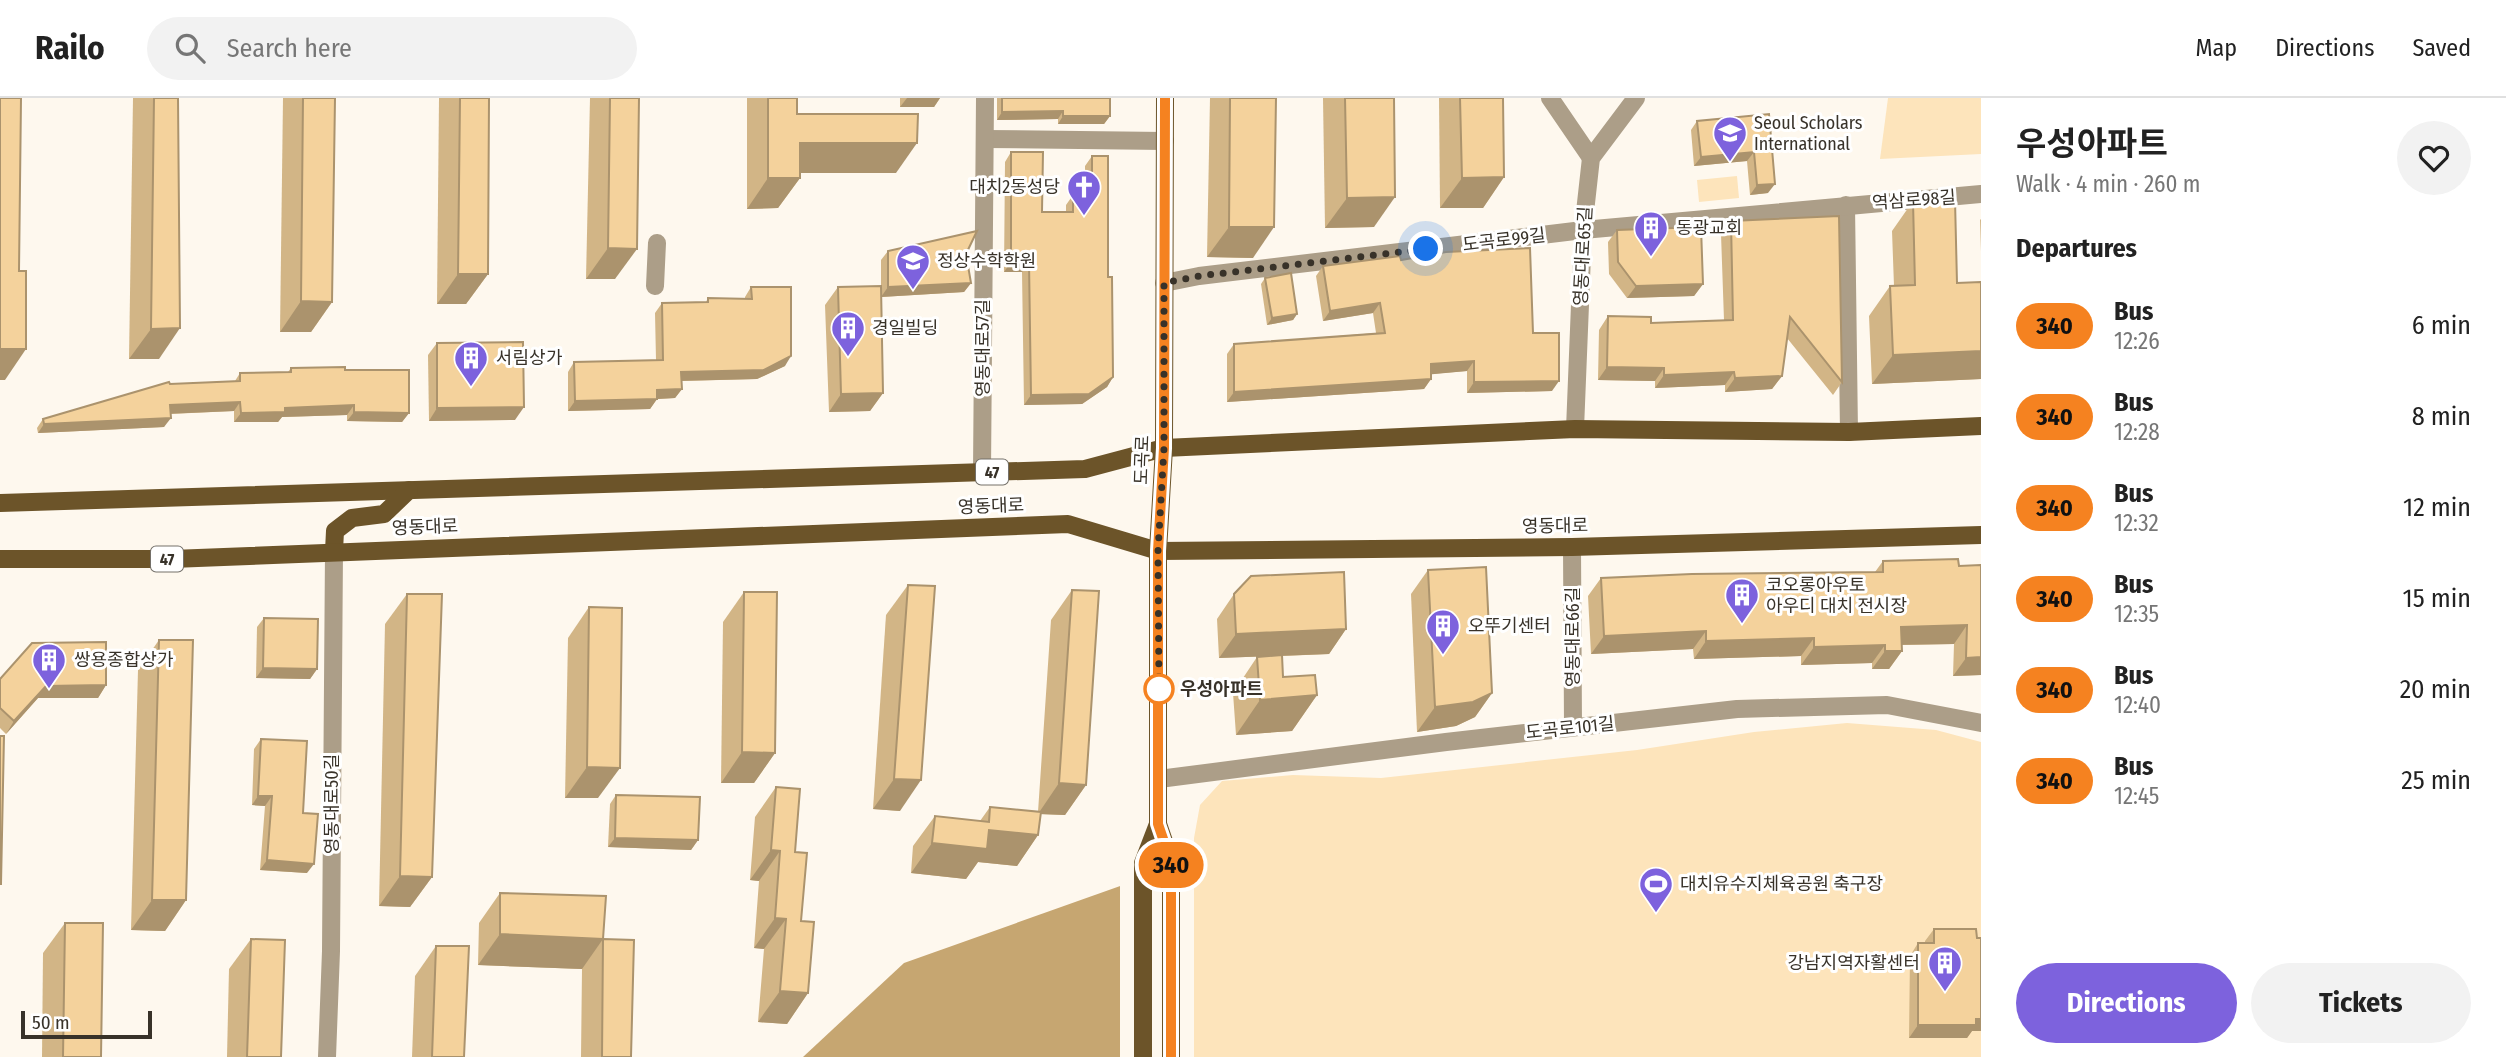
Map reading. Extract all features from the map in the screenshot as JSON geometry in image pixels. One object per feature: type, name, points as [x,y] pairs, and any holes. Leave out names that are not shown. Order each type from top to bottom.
[{"type":"main road","name":"도곡로","points":[[1143,1057],[1143,863],[1158,824],[1158,551],[1164,448],[1165,98]]},
{"type":"main road","name":"영동대로","points":[[0,503],[1085,469],[1164,448],[1574,429],[1849,432],[1981,426]]},
{"type":"main road","points":[[334,551],[335,531],[352,519],[384,514],[409,490]]},
{"type":"main road","name":"영동대로","points":[[0,559],[172,559],[1068,524],[1158,551],[1572,547],[1981,535]]},
{"type":"main road","name":"도곡로","points":[[1158,824],[1171,862],[1171,1057]]},
{"type":"street","name":"영동대로57길","points":[[982,472],[985,98]]},
{"type":"street","points":[[1550,98],[1591,158],[1636,98]]},
{"type":"street","points":[[985,139],[1165,141]]},
{"type":"street","name":"영동대로65길","points":[[1574,429],[1583,230],[1591,158]]},
{"type":"street","name":"역삼로98길","points":[[1846,205],[1981,194]]},
{"type":"street","points":[[1846,205],[1849,432]]},
{"type":"street","name":"도곡로99길","points":[[1164,283],[1224,273],[1583,230],[1846,205]]},
{"type":"street","points":[[655,286],[657,243]]},
{"type":"street","name":"영동대로66길","points":[[1572,547],[1573,727]]},
{"type":"street","name":"영동대로50길","points":[[327,1057],[331,951],[334,551]]},
{"type":"street","name":"도곡로101길","points":[[1159,779],[1737,709],[1887,705],[1981,723]]},
{"type":"shaded area","points":[[1888,98],[1981,98],[1981,154],[1880,159]]},
{"type":"shaded area","points":[[1737,176],[1739,198],[1699,202],[1697,180]]},
{"type":"shaded area","points":[[1847,723],[1936,730],[1981,742],[1981,1057],[1194,1057],[1194,838],[1200,805],[1222,781],[1293,775],[1381,778],[1637,750],[1754,732]]},
{"type":"shaded area","points":[[1123,885],[1121,1057],[803,1057],[904,963]]},
{"type":"pier","points":[[1123,882],[1127,886],[1124,1057],[1120,1057],[1120,883]]},
{"type":"building","points":[[0,98],[21,98],[19,271],[26,271],[26,349],[0,349]]},
{"type":"building","points":[[154,98],[178,98],[180,328],[151,329]]},
{"type":"building","points":[[303,98],[335,98],[332,302],[301,301]]},
{"type":"building","points":[[460,98],[489,98],[488,274],[458,274]]},
{"type":"building","points":[[610,98],[639,98],[637,249],[608,248]]},
{"type":"building","points":[[768,98],[797,98],[797,114],[918,114],[917,143],[800,143],[800,178],[768,178]]},
{"type":"building","points":[[1002,98],[1110,98],[1110,116],[1063,116],[1063,111],[1002,112]]},
{"type":"building","points":[[1230,98],[1276,98],[1274,227],[1229,227]]},
{"type":"building","points":[[1345,98],[1394,98],[1395,197],[1347,198]]},
{"type":"building","points":[[1460,98],[1503,98],[1504,177],[1462,178]]},
{"type":"building","points":[[1769,114],[1775,184],[1757,185],[1754,152],[1701,157],[1697,121]]},
{"type":"building","points":[[1011,152],[1043,152],[1042,212],[1073,212],[1073,195],[1092,196],[1092,156],[1108,156],[1108,277],[1112,277],[1113,377],[1089,394],[1031,395],[1029,262],[1011,262]]},
{"type":"building","points":[[1955,200],[1957,283],[1981,282],[1981,351],[1893,355],[1890,286],[1915,285],[1913,201]]},
{"type":"building","points":[[1839,216],[1842,382],[1790,317],[1782,376],[1735,378],[1734,372],[1664,375],[1664,368],[1607,367],[1608,316],[1651,317],[1651,323],[1733,320],[1731,221]]},
{"type":"building","name":"동광교회","points":[[1701,227],[1703,284],[1636,286],[1618,262],[1617,230]]},
{"type":"building","points":[[977,231],[966,254],[971,283],[888,287],[888,251]]},
{"type":"building","points":[[1530,248],[1533,333],[1559,333],[1559,381],[1474,382],[1474,361],[1431,364],[1431,379],[1234,392],[1234,344],[1385,333],[1380,303],[1330,311],[1323,266],[1400,256],[1401,260],[1446,252]]},
{"type":"building","points":[[1291,273],[1297,314],[1272,318],[1265,278]]},
{"type":"building","points":[[881,286],[883,393],[841,394],[838,287]]},
{"type":"building","points":[[751,287],[791,287],[791,356],[764,370],[681,372],[682,389],[657,390],[657,399],[575,401],[574,362],[663,360],[662,303],[708,302],[708,298],[752,299]]},
{"type":"building","name":"서림상가","points":[[523,342],[524,407],[437,408],[437,343]]},
{"type":"building","points":[[345,367],[345,370],[409,370],[409,413],[354,412],[354,405],[285,408],[285,412],[241,413],[240,402],[170,405],[171,418],[44,424],[43,419],[169,382],[240,381],[240,373]]},
{"type":"building","points":[[1958,559],[1959,566],[1981,565],[1981,657],[1966,658],[1967,625],[1901,627],[1902,651],[1885,651],[1885,645],[1814,647],[1814,638],[1706,641],[1706,631],[1604,636],[1601,578],[1883,572],[1883,561]]},
{"type":"building","points":[[1486,567],[1492,693],[1473,702],[1435,707],[1428,570]]},
{"type":"building","points":[[1344,572],[1346,629],[1236,634],[1234,594],[1251,576]]},
{"type":"building","points":[[908,585],[935,586],[921,780],[894,779]]},
{"type":"building","points":[[1072,590],[1099,591],[1086,785],[1059,783]]},
{"type":"building","points":[[744,592],[777,592],[775,753],[742,752]]},
{"type":"building","points":[[407,594],[442,594],[432,877],[400,876]]},
{"type":"building","points":[[589,607],[622,608],[620,768],[587,767]]},
{"type":"building","points":[[264,618],[318,619],[317,669],[263,668]]},
{"type":"building","points":[[159,640],[193,640],[186,900],[152,900]]},
{"type":"building","name":"쌍용종합상가","points":[[106,642],[106,685],[46,686],[14,721],[0,708],[0,679],[32,643]]},
{"type":"building","points":[[1282,655],[1283,677],[1315,675],[1317,695],[1260,700],[1257,657]]},
{"type":"building","points":[[0,736],[4,736],[1,884],[0,884]]},
{"type":"building","points":[[261,739],[307,741],[303,813],[318,814],[314,864],[267,860],[272,796],[258,796]]},
{"type":"building","points":[[776,787],[800,789],[795,852],[807,853],[801,921],[814,922],[808,993],[780,991],[786,919],[775,918],[780,851],[771,850]]},
{"type":"building","points":[[616,795],[700,797],[698,840],[615,838]]},
{"type":"building","points":[[990,807],[1041,812],[1038,835],[989,830],[987,849],[932,843],[935,816],[989,822]]},
{"type":"building","points":[[500,893],[606,896],[603,939],[500,934]]},
{"type":"building","points":[[65,923],[103,923],[101,1057],[63,1057]]},
{"type":"building","name":"강남지역자활센터","points":[[1934,929],[1976,929],[1977,938],[1981,938],[1981,1019],[1976,1019],[1976,1025],[1918,1025],[1918,943],[1934,943]]},
{"type":"building","points":[[251,939],[285,940],[281,1057],[247,1057]]},
{"type":"building","points":[[603,939],[634,940],[631,1057],[602,1057]]},
{"type":"building","points":[[436,946],[469,946],[464,1057],[432,1057]]},
{"type":"bus line","name":"340","points":[[1165,98],[1164,448],[1158,551],[1158,824],[1171,862],[1171,1057]]},
{"type":"place","name":"Seoul Scholars International","points":[[1730,163]]},
{"type":"place","name":"대치2동성당","points":[[1084,217]]},
{"type":"place","name":"동광교회","points":[[1651,258]]},
{"type":"place","name":"정상수학학원","points":[[913,291]]},
{"type":"place","name":"경일빌딩","points":[[848,358]]},
{"type":"place","name":"서림상가","points":[[471,388]]},
{"type":"place","name":"코오롱아우토 아우디 대치 전시장","points":[[1742,625]]},
{"type":"place","name":"오뚜기센터","points":[[1443,656]]},
{"type":"place","name":"우성아파트","points":[[1159,689]]},
{"type":"place","name":"쌍용종합상가","points":[[49,690]]},
{"type":"place","name":"대치유수지체육공원 축구장","points":[[1656,914]]},
{"type":"place","name":"강남지역자활센터","points":[[1945,993]]},
{"type":"route","points":[[1159,689],[1158,551],[1164,448],[1164,283],[1199,276],[1426,249]]}]
